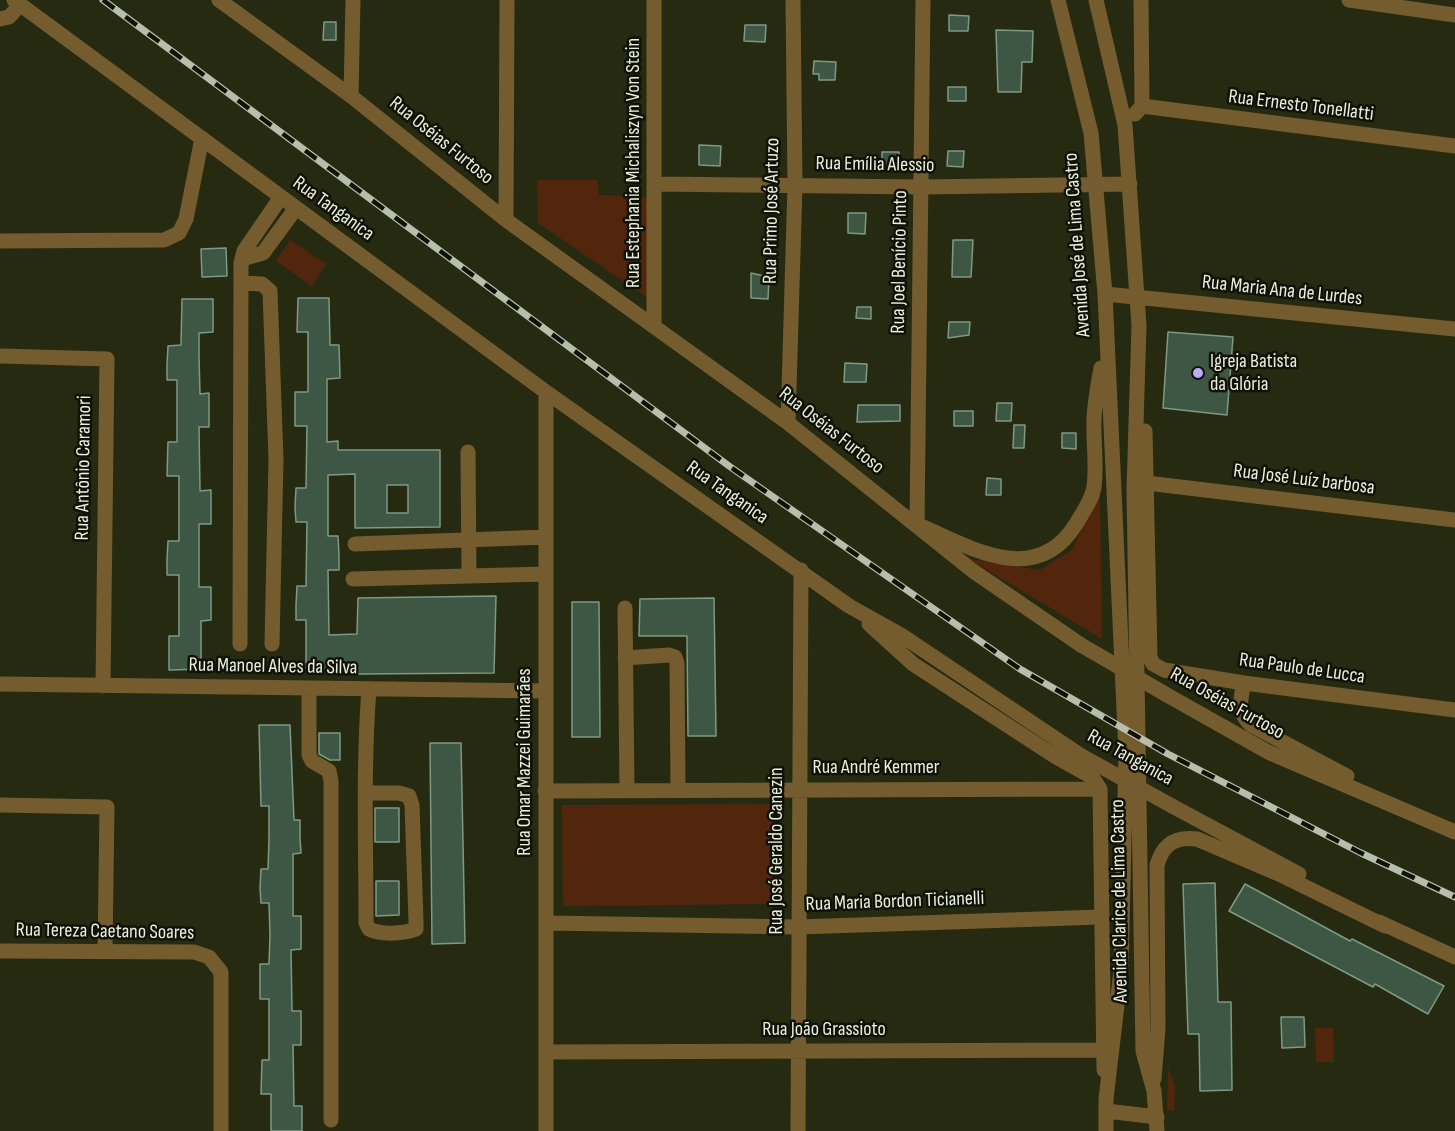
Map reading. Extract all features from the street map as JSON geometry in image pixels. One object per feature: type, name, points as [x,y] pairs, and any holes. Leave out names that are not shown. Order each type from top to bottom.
[{"type":"street","name":"Rua Oséias Furtoso","points":[[219,0],[351,96],[506,220],[788,423],[973,571],[1081,645],[1268,752],[1448,830]]},
{"type":"street","points":[[351,96],[353,0]]},
{"type":"street","points":[[506,220],[507,0]]},
{"type":"street","name":"Rua Estephania Michaliszyn Von Stein","points":[[654,0],[654,326]]},
{"type":"street","name":"Rua Primo José Artuzo","points":[[788,423],[795,185],[793,0]]},
{"type":"street","name":"Rua Joel Benício Pinto","points":[[917,524],[923,0]]},
{"type":"street","name":"Avenida José de Lima Castro","points":[[1058,0],[1091,133],[1105,294],[1114,491]]},
{"type":"street","points":[[1096,0],[1125,125],[1139,326],[1145,378],[1140,486]]},
{"type":"street","points":[[1125,125],[1142,106],[1141,0]]},
{"type":"street","points":[[1349,0],[1455,15]]},
{"type":"street","points":[[0,19],[9,17],[17,2]]},
{"type":"street","name":"Rua Tanganica","points":[[17,2],[546,392],[849,606],[901,635],[993,699],[1080,755],[1270,857],[1385,926],[1455,957]]},
{"type":"street","name":"Rua Ernesto Tonellatti","points":[[1142,106],[1455,146]]},
{"type":"street","points":[[0,241],[164,240],[179,233],[186,219],[202,138]]},
{"type":"street","name":"Rua Emília Alessio","points":[[655,184],[922,187],[1130,184]]},
{"type":"street","points":[[240,644],[242,260],[244,251],[263,220],[281,197]]},
{"type":"street","points":[[242,260],[263,253],[296,208]]},
{"type":"street","points":[[241,283],[262,284],[270,291],[276,459],[272,644]]},
{"type":"street","name":"Rua Maria Ana de Lurdes","points":[[1105,294],[1455,329]]},
{"type":"street","points":[[917,524],[992,556],[1009,560],[1020,560],[1045,553],[1070,534],[1088,505],[1094,487],[1094,416],[1106,339]]},
{"type":"street","name":"Rua Antônio Caramori","points":[[0,356],[107,358],[103,686]]},
{"type":"street","name":"Rua Omar Mazzei Guimarães","points":[[546,392],[546,1131]]},
{"type":"street","points":[[468,452],[469,576]]},
{"type":"street","name":"Rua José Luíz barbosa","points":[[1140,486],[1455,520]]},
{"type":"street","name":"Rua Paulo de Lucca","points":[[1140,486],[1149,657],[1153,664],[1164,670],[1244,683],[1455,710]]},
{"type":"street","name":"Avenida Clarice de Lima Castro","points":[[1140,486],[1143,1051],[1154,1090],[1157,1124]]},
{"type":"street","name":"Avenida Clarice de Lima Castro","points":[[1106,1131],[1106,1105],[1121,970],[1126,753],[1114,491]]},
{"type":"street","points":[[355,544],[546,537]]},
{"type":"street","name":"Rua José Geraldo Canezin","points":[[798,1131],[798,789],[801,570]]},
{"type":"street","points":[[354,579],[546,574]]},
{"type":"street","points":[[849,606],[913,664],[1056,757],[1092,777],[1100,789],[1102,1050],[1106,1105],[1157,1124]]},
{"type":"street","points":[[625,608],[627,790]]},
{"type":"street","points":[[626,658],[669,655],[675,657],[677,663],[678,790]]},
{"type":"street","points":[[1244,683],[1240,707],[1242,717],[1251,725],[1448,830]]},
{"type":"street","name":"Rua Manoel Alves da Silva","points":[[0,684],[545,691]]},
{"type":"street","points":[[309,688],[309,755],[312,761],[329,771],[331,781],[331,1120]]},
{"type":"street","points":[[367,793],[399,793],[408,796],[412,805],[416,929],[408,932],[375,932],[369,929],[366,923],[367,793],[369,689]]},
{"type":"street","points":[[1042,788],[1054,778],[1056,757]]},
{"type":"street","name":"Rua André Kemmer","points":[[545,790],[1100,789]]},
{"type":"street","points":[[0,805],[107,807],[105,951]]},
{"type":"street","points":[[1154,1090],[1158,1029],[1156,865],[1160,854],[1171,841],[1183,837],[1197,839],[1385,926]]},
{"type":"street","name":"Rua Maria Bordon Ticianelli","points":[[547,923],[798,927],[1101,917]]},
{"type":"street","name":"Rua Tereza Caetano Soares","points":[[0,951],[195,952],[209,957],[221,972],[221,1131]]},
{"type":"street","name":"Rua João Grassioto","points":[[546,1052],[1102,1050]]},
{"type":"shaded area","points":[[537,180],[597,180],[599,195],[648,197],[648,298],[538,223]]},
{"type":"shaded area","points":[[290,240],[326,264],[312,286],[276,261]]},
{"type":"shaded area","points":[[1100,490],[1102,639],[969,559],[1040,570],[1072,550]]},
{"type":"shaded area","points":[[773,804],[774,904],[563,906],[562,805]]},
{"type":"shaded area","points":[[1315,1028],[1333,1028],[1334,1062],[1316,1062]]},
{"type":"shaded area","points":[[1168,1068],[1175,1087],[1174,1111],[1167,1110]]},
{"type":"building","points":[[949,15],[969,16],[968,31],[949,31]]},
{"type":"building","points":[[324,22],[336,22],[336,40],[323,40]]},
{"type":"building","points":[[745,25],[766,25],[765,42],[744,41]]},
{"type":"building","points":[[996,30],[1033,31],[1032,62],[1022,62],[1021,92],[998,92]]},
{"type":"building","points":[[814,61],[836,62],[835,80],[819,80],[819,74],[813,74]]},
{"type":"building","points":[[948,87],[966,87],[966,101],[948,101]]},
{"type":"building","points":[[699,145],[721,146],[720,166],[699,165]]},
{"type":"building","points":[[948,151],[964,151],[963,167],[947,166]]},
{"type":"building","points":[[882,152],[899,152],[898,167],[882,167]]},
{"type":"building","points":[[848,213],[866,213],[865,234],[848,233]]},
{"type":"building","points":[[953,240],[973,240],[971,277],[952,277]]},
{"type":"building","points":[[226,248],[227,276],[202,277],[201,249]]},
{"type":"building","points":[[751,273],[769,277],[768,299],[751,298]]},
{"type":"building","points":[[298,298],[329,298],[330,345],[339,345],[340,378],[327,379],[327,442],[338,441],[338,450],[440,450],[440,527],[355,528],[355,474],[328,475],[328,536],[338,536],[339,555],[339,570],[328,570],[329,635],[357,634],[358,598],[496,596],[494,673],[358,674],[358,667],[306,669],[306,620],[296,620],[296,605],[297,586],[306,586],[307,522],[296,522],[295,507],[296,488],[306,488],[307,426],[295,426],[295,392],[308,392],[308,332],[297,332]],"holes":[[[387,485],[408,485],[408,513],[387,513]]]},
{"type":"building","points":[[182,299],[213,299],[213,332],[199,333],[200,394],[209,393],[209,427],[199,427],[200,491],[211,490],[211,524],[199,524],[199,587],[211,587],[211,620],[201,621],[201,669],[169,670],[169,636],[179,636],[179,575],[167,575],[167,560],[168,541],[179,541],[179,476],[167,476],[168,442],[177,442],[177,380],[167,380],[167,365],[168,346],[181,345]]},
{"type":"building","points":[[857,307],[871,307],[871,319],[856,318]]},
{"type":"building","points":[[949,322],[970,322],[969,335],[948,338]]},
{"type":"building","name":"Igreja Batista da Glória","points":[[1168,332],[1233,337],[1227,415],[1163,408]]},
{"type":"building","points":[[845,363],[867,364],[866,382],[844,382]]},
{"type":"building","points":[[997,403],[1012,403],[1011,421],[996,421]]},
{"type":"building","points":[[858,405],[900,405],[900,421],[857,422]]},
{"type":"building","points":[[954,411],[973,411],[973,426],[954,426]]},
{"type":"building","points":[[1014,425],[1025,425],[1024,448],[1013,448]]},
{"type":"building","points":[[1062,433],[1076,433],[1076,449],[1062,448]]},
{"type":"building","points":[[987,478],[1001,479],[1001,495],[986,495]]},
{"type":"building","points":[[714,598],[716,736],[688,736],[687,636],[639,636],[640,599]]},
{"type":"building","points":[[572,602],[599,602],[600,737],[572,737]]},
{"type":"building","points":[[259,725],[290,725],[294,820],[300,820],[301,853],[293,854],[293,916],[301,916],[301,949],[291,950],[292,1011],[301,1011],[301,1045],[293,1045],[294,1106],[302,1106],[302,1131],[271,1131],[271,1094],[261,1094],[262,1060],[269,1060],[269,999],[260,999],[260,964],[269,964],[270,935],[269,903],[261,903],[260,888],[261,869],[268,869],[269,806],[261,806]]},
{"type":"building","points":[[319,733],[340,733],[340,760],[330,760],[319,754]]},
{"type":"building","points":[[430,743],[461,743],[465,943],[432,944]]},
{"type":"building","points":[[375,808],[399,808],[399,842],[375,842]]},
{"type":"building","points":[[376,881],[399,881],[399,915],[376,916]]},
{"type":"building","points":[[1215,883],[1218,1002],[1231,1002],[1232,1090],[1200,1091],[1199,1034],[1188,1034],[1183,884]]},
{"type":"building","points":[[1245,884],[1350,941],[1352,939],[1444,986],[1428,1014],[1375,984],[1373,987],[1229,911]]},
{"type":"building","points":[[1281,1017],[1304,1017],[1305,1047],[1282,1048]]},
{"type":"railway","points":[[103,0],[729,466],[1020,669],[1168,754],[1361,853],[1455,897]]},
{"type":"place","name":"Igreja Batista da Glória","points":[[1198,373]]}]
